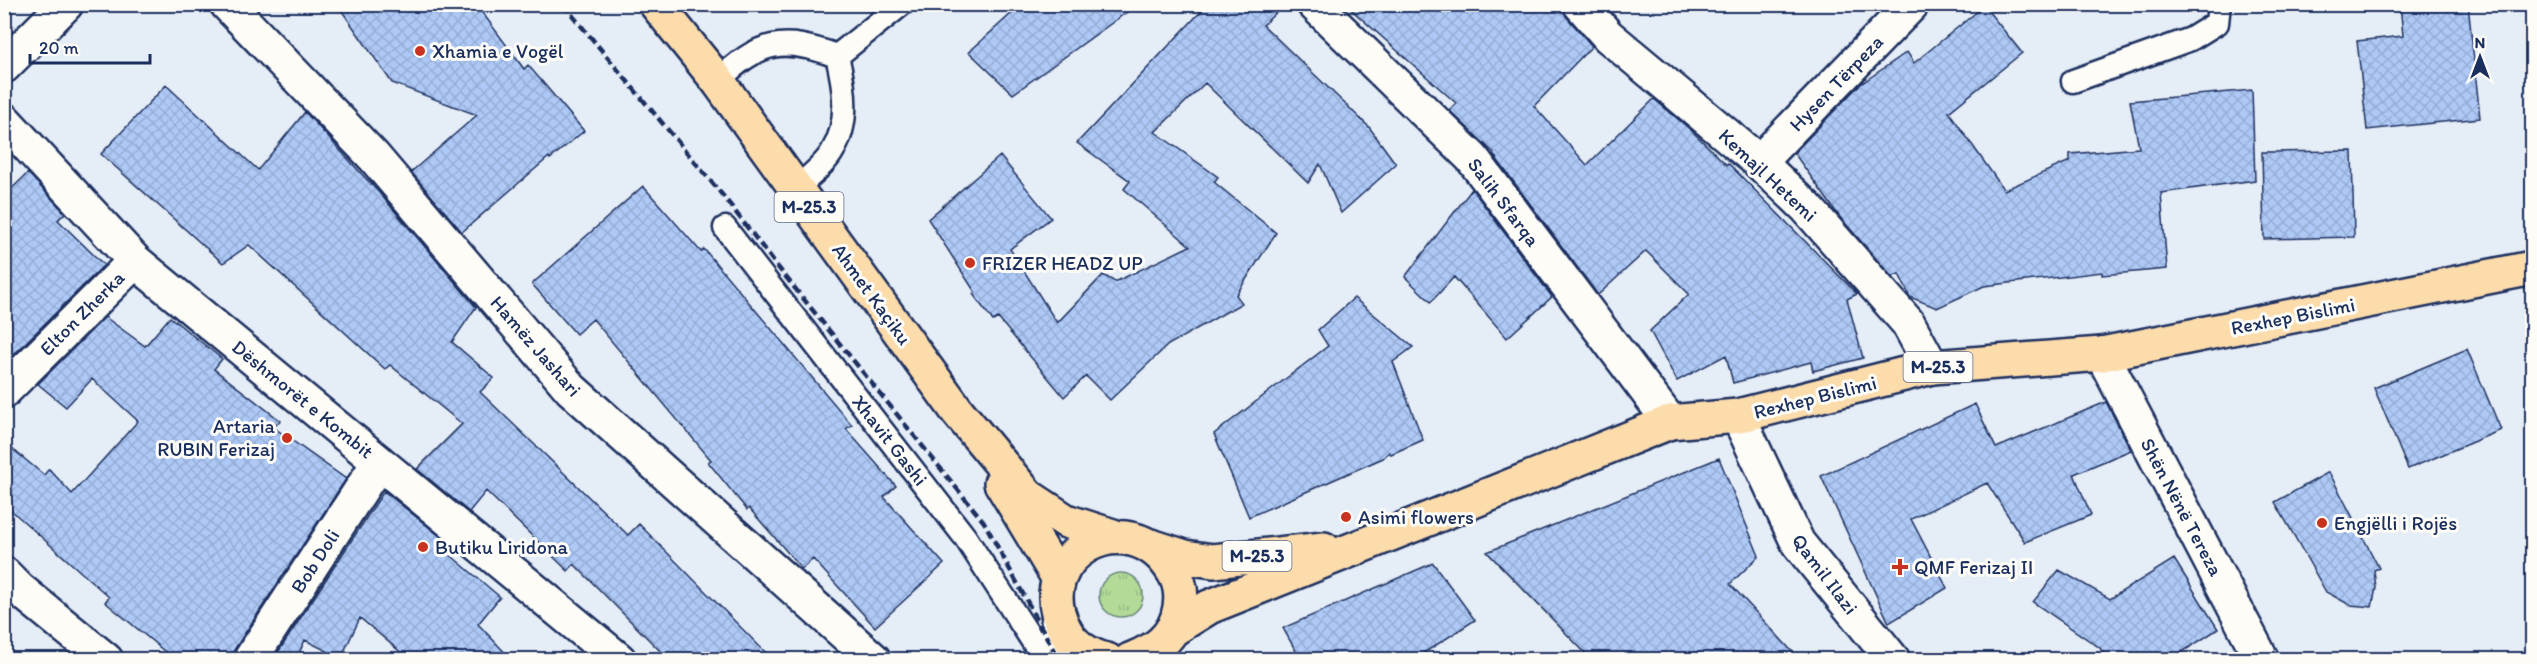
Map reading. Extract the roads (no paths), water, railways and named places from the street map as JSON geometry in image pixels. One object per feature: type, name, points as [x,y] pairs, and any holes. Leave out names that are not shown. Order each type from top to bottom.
[{"type":"main road","name":"Ahmet Kaçiku","points":[[656,4],[718,81],[958,412],[1028,496],[1066,521],[1113,537],[1133,538],[1151,546]]},
{"type":"main road","name":"Rexhep Bislimi","points":[[1131,660],[1166,644],[1209,608],[1670,422],[1738,416],[1932,367],[2102,354],[2532,268]]},
{"type":"main road","name":"Ahmet Kaçiku","points":[[958,412],[1059,579]]},
{"type":"main road","points":[[1102,659],[1080,648],[1067,634],[1059,617],[1056,599],[1059,579],[1067,563],[1080,550],[1095,541],[1113,537]]},
{"type":"main road","name":"Rexhep Bislimi","points":[[1151,546],[1185,557],[1212,561],[1364,544]]},
{"type":"main road","points":[[1151,546],[1166,559],[1176,575],[1181,593],[1179,612],[1166,644]]},
{"type":"street","points":[[4,66],[66,4]]},
{"type":"street","name":"Hamëz Jashari","points":[[227,4],[374,157],[571,389],[873,660]]},
{"type":"street","name":"Salih Sfarqa","points":[[1314,4],[1472,158],[1670,422]]},
{"type":"street","name":"Kemajl Hetemi","points":[[1581,4],[1608,36],[1759,162],[1806,207],[1908,323],[1932,367]]},
{"type":"street","name":"Hysen Tërpeza","points":[[1759,162],[1912,4]]},
{"type":"street","name":"Dëshmorët e Kombit","points":[[4,120],[135,261],[619,660]]},
{"type":"street","name":"Elton Zherka","points":[[4,391],[135,261]]},
{"type":"street","name":"Shën Nënë Tereza","points":[[2102,354],[2262,660]]},
{"type":"street","name":"Qamil Ilazi","points":[[1738,416],[1798,543],[1893,660]]},
{"type":"street","name":"Bob Doli","points":[[250,660],[379,462]]},
{"type":"street","points":[[4,574],[106,660]]},
{"type":"street","points":[[1059,617],[1048,657],[1102,659]]},
{"type":"lane","points":[[837,56],[902,4]]},
{"type":"lane","points":[[2073,81],[2191,39],[2217,22],[2219,4]]},
{"type":"lane","points":[[718,81],[741,59],[760,49],[784,45],[813,47],[837,56]]},
{"type":"lane","points":[[796,189],[832,153],[843,125],[845,98],[837,56]]},
{"type":"lane","name":"Xhavit Gashi","points":[[725,228],[965,537],[1048,657]]},
{"type":"railway","points":[[563,4],[724,197],[984,522],[1059,660]]},
{"type":"place","name":"Xhamia e Vogël","points":[[420,51]]},
{"type":"place","name":"FRIZER HEADZ UP","points":[[970,263]]},
{"type":"place","name":"Artaria RUBIN Ferizaj","points":[[287,438]]},
{"type":"place","name":"Asimi flowers","points":[[1346,517]]},
{"type":"place","name":"Engjëlli i Rojës","points":[[2322,523]]},
{"type":"place","name":"Butiku Liridona","points":[[423,547]]},
{"type":"place","name":"QMF Ferizaj II","points":[[1900,567]]}]
